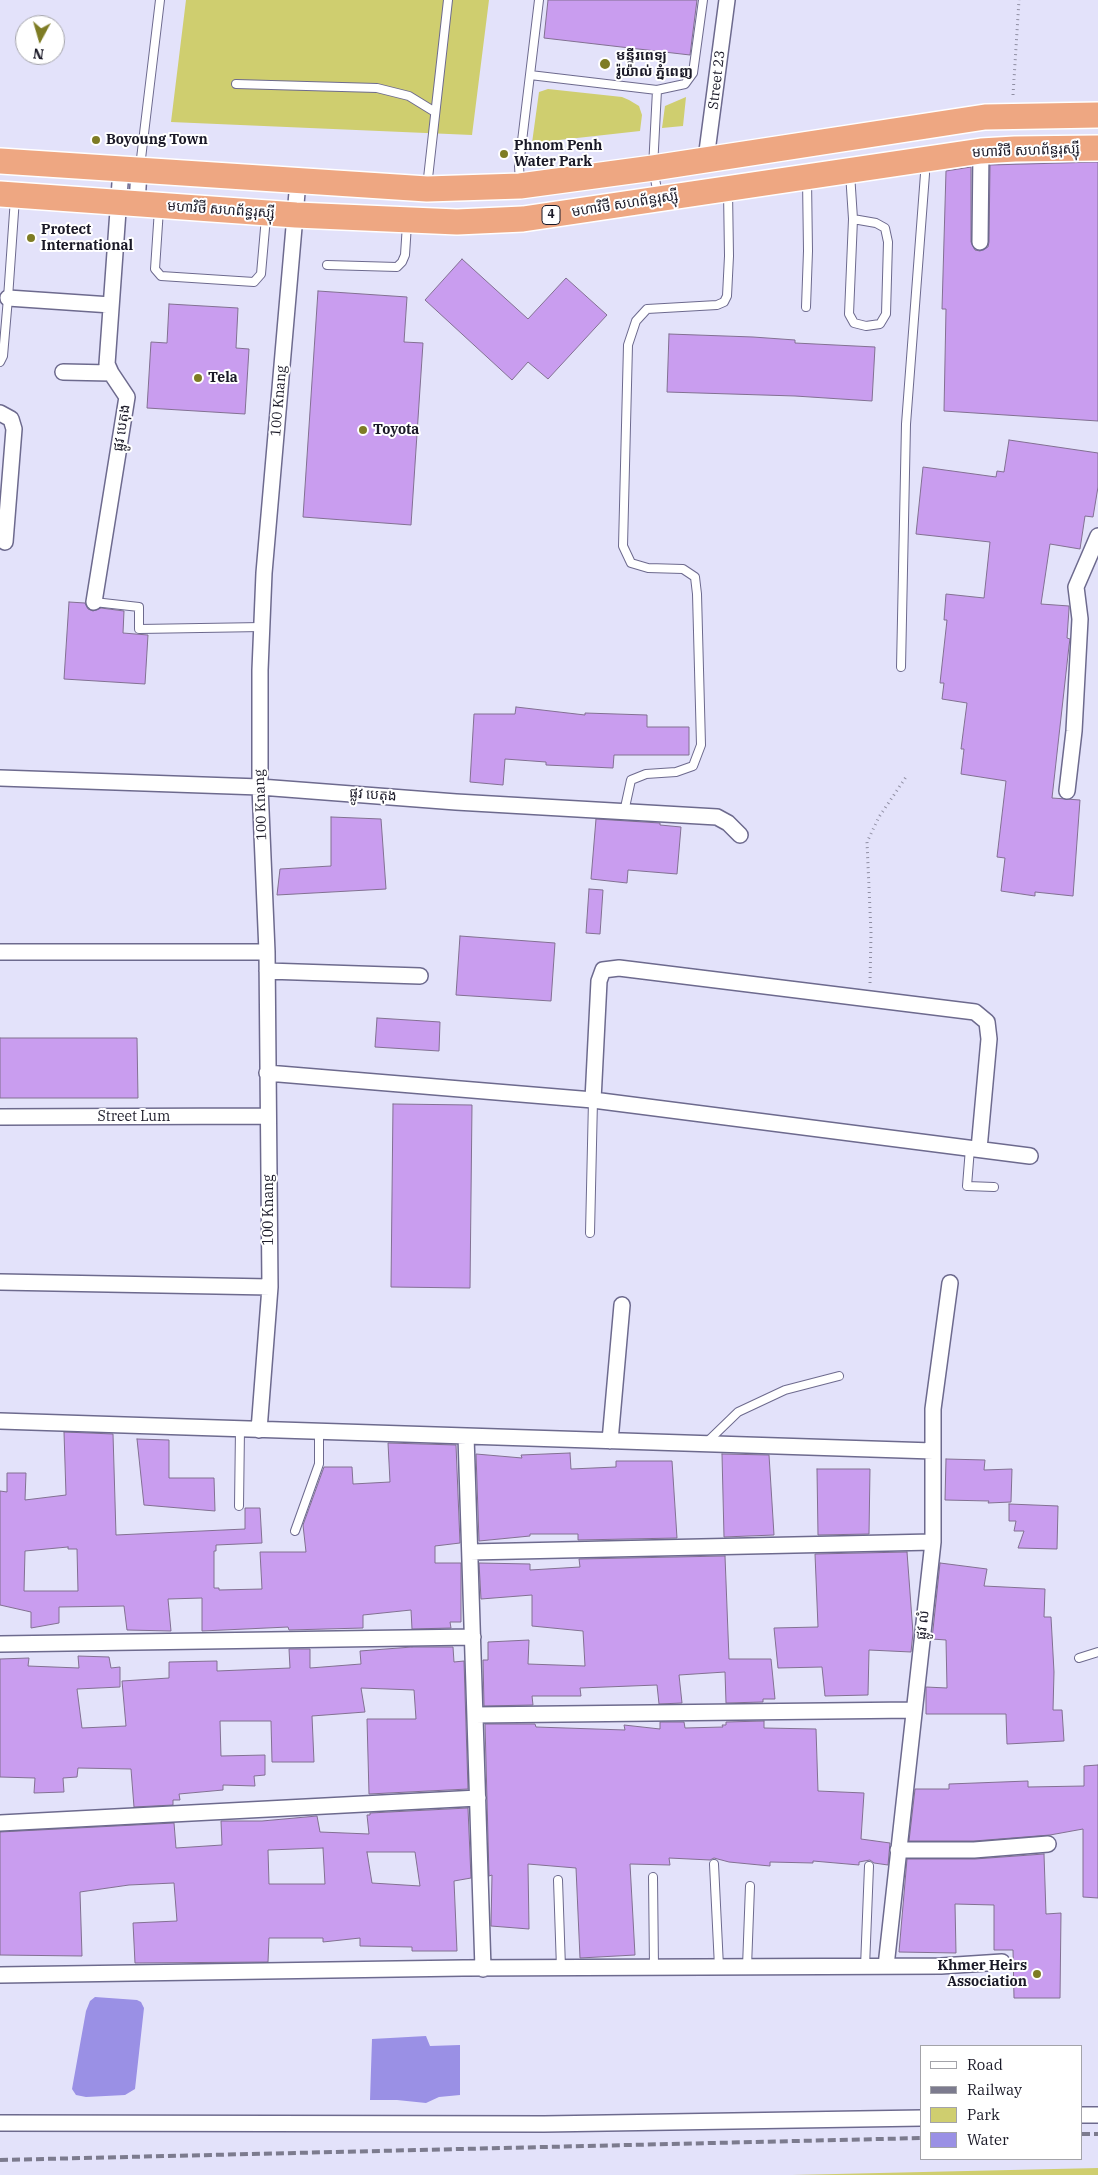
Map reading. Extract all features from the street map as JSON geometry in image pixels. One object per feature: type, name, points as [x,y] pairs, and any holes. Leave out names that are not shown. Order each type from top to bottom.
[{"type":"highway","points":[[0,162],[427,188],[520,186],[653,168],[985,117],[1098,115]]},
{"type":"highway","name":"មហាវិថី សហព័ន្ធរុស្ស៊ី","points":[[8,195],[296,215],[456,222],[523,219],[981,151],[1098,148]]},
{"type":"street","name":"Street 23","points":[[706,159],[727,0]]},
{"type":"street","points":[[980,242],[981,151]]},
{"type":"street","name":"ផ្លូវ បេតុង","points":[[94,602],[127,397],[111,373],[108,364],[112,305],[138,204],[130,170]]},
{"type":"street","name":"100 Knang","points":[[259,1430],[270,1287],[267,952],[260,787],[262,627],[264,573],[298,181]]},
{"type":"street","points":[[8,298],[112,305]]},
{"type":"street","points":[[63,372],[111,373]]},
{"type":"street","points":[[0,413],[10,419],[14,429],[5,542]]},
{"type":"street","points":[[1067,791],[1074,730],[1080,619],[1076,587],[1098,536]]},
{"type":"street","name":"ផ្លូវ បេតុង","points":[[0,778],[260,787],[717,818],[728,823],[740,835]]},
{"type":"street","points":[[0,952],[267,952]]},
{"type":"street","points":[[592,1100],[599,981],[603,970],[619,968],[975,1012],[986,1022],[989,1039],[974,1148]]},
{"type":"street","points":[[267,971],[420,976]]},
{"type":"street","points":[[267,1073],[592,1100],[1030,1156]]},
{"type":"street","name":"Street Lum","points":[[0,1117],[268,1116]]},
{"type":"street","points":[[0,1282],[270,1287]]},
{"type":"street","name":"ផ្លូវ លំ","points":[[886,1966],[933,1542],[933,1409],[950,1283]]},
{"type":"street","points":[[610,1440],[622,1305]]},
{"type":"street","points":[[0,1421],[933,1451]]},
{"type":"street","points":[[466,1436],[483,1969]]},
{"type":"street","points":[[470,1552],[933,1542]]},
{"type":"street","points":[[0,1644],[473,1637]]},
{"type":"street","points":[[475,1715],[913,1710]]},
{"type":"street","points":[[0,1822],[478,1798]]},
{"type":"street","points":[[898,1850],[974,1850],[1048,1844]]},
{"type":"street","points":[[0,1975],[561,1968],[865,1967],[1002,1962]]},
{"type":"street","points":[[1083,2115],[1098,2115]]},
{"type":"street","points":[[0,2123],[544,2124],[920,2118]]},
{"type":"lane","points":[[130,170],[160,0]]},
{"type":"lane","points":[[427,188],[448,0]]},
{"type":"lane","points":[[520,186],[519,166],[539,0]]},
{"type":"lane","points":[[530,75],[657,90],[685,84],[693,73],[703,0]]},
{"type":"lane","points":[[236,84],[377,88],[409,96],[435,112]]},
{"type":"lane","points":[[657,90],[653,168],[659,199]]},
{"type":"lane","points":[[901,667],[906,424],[925,174],[924,160]]},
{"type":"lane","points":[[850,170],[853,219],[849,314],[854,323],[866,326],[880,324],[886,314],[888,242],[885,228],[876,223],[853,219]]},
{"type":"lane","points":[[806,177],[808,190],[806,307]]},
{"type":"lane","points":[[624,812],[631,780],[646,774],[676,772],[693,766],[701,745],[697,594],[694,577],[683,569],[648,568],[631,564],[623,546],[628,345],[636,321],[647,309],[717,306],[724,302],[727,296],[729,256],[728,189]]},
{"type":"lane","points":[[0,362],[3,356],[8,298],[8,195]]},
{"type":"lane","points":[[138,204],[155,269],[161,276],[170,277],[254,282],[261,274],[266,213]]},
{"type":"lane","points":[[327,264],[397,268],[405,254],[408,220]]},
{"type":"lane","points":[[94,602],[138,607],[139,629],[262,627]]},
{"type":"lane","points":[[590,1233],[592,1100]]},
{"type":"lane","points":[[974,1148],[967,1186],[994,1187]]},
{"type":"lane","points":[[706,1444],[738,1412],[785,1390],[838,1376]]},
{"type":"lane","points":[[239,1506],[240,1429]]},
{"type":"lane","points":[[295,1531],[318,1464],[319,1432]]},
{"type":"lane","points":[[1079,1658],[1098,1652]]},
{"type":"lane","points":[[714,1864],[719,1968]]},
{"type":"lane","points":[[865,1967],[868,1866]]},
{"type":"lane","points":[[653,1877],[654,1968]]},
{"type":"lane","points":[[558,1880],[561,1968]]},
{"type":"lane","points":[[747,1967],[750,1886]]},
{"type":"path","points":[[1013,116],[1019,0]]},
{"type":"path","points":[[870,999],[871,933],[867,842],[879,817],[906,777]]},
{"type":"green space","points":[[186,0],[489,0],[472,135],[171,122]]},
{"type":"green space","points":[[548,89],[622,97],[629,100],[639,106],[642,115],[640,131],[532,143],[539,92]]},
{"type":"green space","points":[[686,97],[683,126],[662,128],[665,106]]},
{"type":"green space","points":[[1098,2168],[1098,2175],[792,2175]]},
{"type":"water","points":[[95,1997],[137,2000],[141,2002],[144,2008],[135,2089],[125,2095],[86,2097],[76,2095],[72,2089],[86,2011],[90,2001]]},
{"type":"water","points":[[426,2036],[430,2046],[460,2045],[460,2095],[439,2097],[426,2103],[370,2100],[372,2039]]},
{"type":"building","points":[[548,0],[697,0],[690,55],[544,38]]},
{"type":"building","points":[[1098,162],[1098,421],[944,411],[946,309],[942,309],[946,171],[971,167],[971,242],[975,250],[980,251],[988,247],[989,242],[990,165]]},
{"type":"building","points":[[462,259],[528,319],[566,278],[607,315],[548,379],[528,362],[512,380],[425,300]]},
{"type":"building","name":"Toyota","points":[[318,291],[407,297],[404,342],[423,343],[411,525],[303,517]]},
{"type":"building","name":"Tela","points":[[169,304],[238,308],[236,348],[249,349],[245,414],[147,408],[151,342],[167,343]]},
{"type":"building","points":[[669,334],[753,337],[795,340],[795,343],[875,347],[872,401],[795,396],[667,392]]},
{"type":"building","points":[[1009,440],[1098,453],[1098,487],[1093,517],[1085,516],[1080,549],[1050,544],[1041,604],[1069,606],[1067,638],[1070,639],[1052,798],[1080,800],[1073,896],[1035,892],[1035,896],[1001,891],[1005,858],[997,857],[1006,781],[961,774],[964,749],[961,749],[967,703],[942,699],[944,683],[940,683],[947,620],[944,620],[946,594],[984,598],[990,542],[916,534],[923,467],[996,477],[997,471],[1004,472]]},
{"type":"building","points":[[69,602],[85,603],[88,609],[93,611],[101,608],[124,611],[123,633],[148,635],[145,684],[64,679]]},
{"type":"building","points":[[516,707],[585,715],[585,713],[647,715],[647,727],[689,727],[689,755],[614,755],[613,768],[546,765],[546,762],[505,759],[503,785],[470,782],[474,714],[515,714]]},
{"type":"building","points":[[331,817],[381,819],[386,889],[277,895],[280,869],[331,866]]},
{"type":"building","points":[[596,819],[660,823],[660,825],[681,827],[677,874],[628,870],[627,883],[591,879]]},
{"type":"building","points":[[589,889],[603,890],[600,934],[586,933]]},
{"type":"building","points":[[460,936],[555,943],[551,1001],[456,995]]},
{"type":"building","points":[[377,1018],[440,1022],[439,1051],[375,1047]]},
{"type":"building","points":[[0,1038],[137,1038],[138,1098],[0,1098]]},
{"type":"building","points":[[393,1104],[472,1105],[470,1288],[391,1287]]},
{"type":"building","points":[[64,1432],[113,1434],[116,1535],[245,1529],[245,1508],[260,1508],[262,1543],[216,1545],[216,1551],[214,1551],[214,1588],[219,1588],[219,1590],[262,1589],[260,1552],[306,1552],[303,1525],[324,1467],[352,1467],[353,1484],[390,1482],[388,1443],[456,1445],[460,1543],[435,1546],[435,1563],[461,1563],[461,1622],[450,1622],[451,1628],[412,1629],[411,1610],[363,1615],[363,1628],[289,1630],[288,1627],[202,1631],[202,1598],[168,1599],[171,1631],[127,1630],[124,1606],[59,1607],[59,1623],[31,1628],[31,1612],[0,1605],[0,1491],[7,1492],[7,1473],[26,1473],[25,1500],[66,1495]],"holes":[[[68,1547],[68,1549],[77,1549],[78,1591],[24,1591],[25,1551]]]},
{"type":"building","points":[[137,1439],[169,1440],[169,1478],[214,1478],[215,1511],[144,1505]]},
{"type":"building","points":[[570,1453],[571,1469],[616,1467],[616,1461],[672,1461],[677,1538],[578,1540],[578,1534],[530,1534],[530,1536],[479,1541],[476,1454],[522,1458],[521,1455]]},
{"type":"building","points":[[722,1454],[769,1455],[774,1535],[724,1537]]},
{"type":"building","points":[[946,1459],[985,1460],[984,1470],[1012,1469],[1011,1502],[988,1503],[989,1501],[945,1500]]},
{"type":"building","points":[[817,1469],[870,1469],[869,1534],[818,1535]]},
{"type":"building","points":[[1009,1504],[1058,1506],[1057,1549],[1018,1548],[1024,1531],[1014,1531],[1016,1521],[1009,1521]]},
{"type":"building","points":[[907,1552],[913,1633],[911,1652],[869,1650],[868,1695],[825,1696],[822,1667],[778,1668],[774,1628],[818,1627],[815,1554]]},
{"type":"building","points":[[725,1556],[729,1659],[771,1659],[775,1699],[763,1699],[763,1702],[726,1703],[725,1672],[679,1675],[682,1703],[659,1704],[657,1685],[580,1688],[581,1696],[532,1696],[533,1705],[484,1706],[483,1660],[488,1660],[488,1642],[529,1640],[528,1664],[585,1666],[583,1631],[532,1626],[532,1595],[481,1599],[479,1563],[530,1564],[530,1570],[580,1567],[579,1559]]},
{"type":"building","points":[[940,1563],[987,1569],[984,1586],[1045,1589],[1044,1617],[1051,1617],[1054,1672],[1053,1710],[1062,1710],[1064,1741],[1007,1744],[1006,1714],[926,1714],[926,1687],[947,1688],[946,1640],[932,1639]]},
{"type":"building","points":[[412,1647],[453,1647],[454,1662],[464,1661],[468,1789],[369,1794],[367,1719],[416,1719],[414,1690],[361,1688],[365,1712],[312,1716],[314,1762],[272,1762],[271,1721],[220,1721],[221,1756],[265,1755],[265,1775],[254,1776],[255,1786],[223,1785],[223,1790],[179,1794],[180,1800],[173,1800],[173,1805],[134,1807],[131,1769],[78,1768],[77,1777],[63,1778],[64,1792],[34,1793],[35,1778],[0,1777],[0,1659],[29,1658],[28,1666],[79,1668],[78,1656],[109,1657],[111,1668],[120,1667],[120,1687],[77,1689],[82,1728],[126,1726],[122,1681],[169,1678],[169,1662],[217,1661],[217,1671],[290,1668],[289,1649],[310,1649],[310,1668],[361,1664],[360,1651]]},
{"type":"building","points":[[764,1721],[764,1728],[816,1729],[818,1791],[864,1793],[861,1839],[890,1843],[888,1865],[874,1863],[870,1860],[859,1862],[859,1865],[813,1861],[813,1863],[770,1862],[770,1866],[729,1862],[714,1858],[710,1860],[669,1858],[670,1865],[630,1864],[635,1955],[580,1958],[576,1868],[528,1864],[529,1929],[491,1926],[492,1875],[489,1876],[485,1724],[535,1724],[536,1727],[625,1730],[624,1725],[660,1729],[660,1722],[684,1722],[685,1728],[723,1727],[722,1725],[726,1725],[726,1722]]},
{"type":"building","points":[[1098,1765],[1098,1898],[1083,1897],[1083,1829],[1050,1835],[974,1841],[909,1841],[915,1789],[949,1789],[949,1784],[1028,1781],[1028,1787],[1084,1786],[1084,1766]]},
{"type":"building","points":[[468,1808],[471,1878],[454,1881],[457,1951],[412,1951],[412,1947],[360,1946],[360,1938],[323,1942],[323,1938],[269,1938],[268,1962],[135,1963],[133,1923],[177,1921],[174,1883],[129,1885],[80,1892],[82,1956],[0,1955],[0,1832],[174,1823],[176,1848],[222,1845],[221,1821],[262,1821],[317,1816],[320,1832],[369,1834],[367,1815],[370,1815],[370,1813]],"holes":[[[323,1848],[325,1884],[269,1884],[268,1850]],[[367,1852],[415,1852],[420,1886],[372,1883]]]},
{"type":"building","points":[[1044,1854],[1046,1914],[1061,1913],[1060,1998],[1014,1998],[1013,1950],[994,1950],[994,1905],[955,1904],[956,1953],[899,1952],[907,1859],[975,1859]]},
{"type":"railway","points":[[1083,2134],[1098,2134]]},
{"type":"railway","points":[[0,2160],[920,2138]]},
{"type":"place","name":"មន្ទីរពេទ្យ រ៉ូយ៉ាល់ ភ្នំពេញ","points":[[605,64]]},
{"type":"place","name":"Boyoung Town","points":[[96,140]]},
{"type":"place","name":"Phnom Penh Water Park","points":[[504,154]]},
{"type":"place","name":"Protect International","points":[[31,238]]},
{"type":"place","name":"Tela","points":[[198,378]]},
{"type":"place","name":"Toyota","points":[[363,430]]},
{"type":"place","name":"Khmer Heirs Association","points":[[1037,1974]]}]
